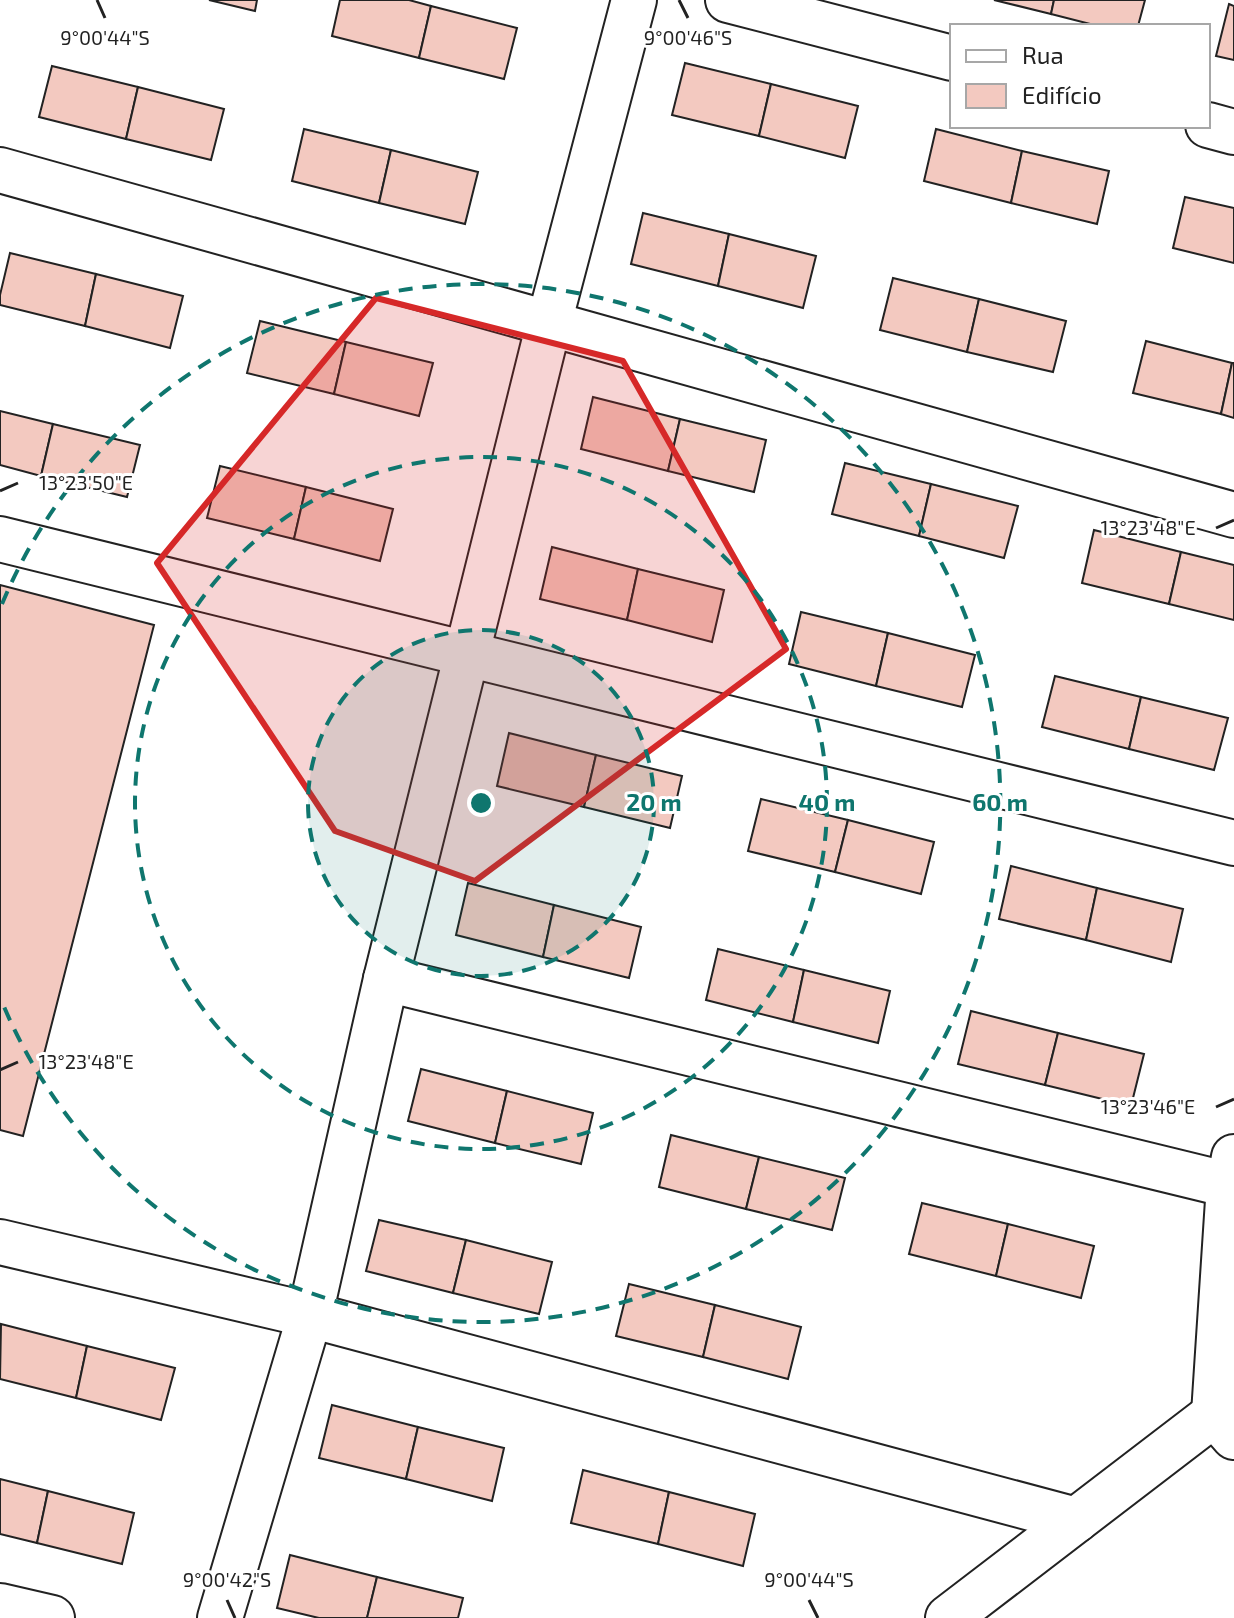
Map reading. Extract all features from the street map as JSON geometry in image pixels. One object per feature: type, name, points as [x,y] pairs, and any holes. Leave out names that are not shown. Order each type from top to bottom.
[{"type":"street","points":[[220,1618],[310,1315],[386,979],[549,323],[634,0]]},
{"type":"street","points":[[728,0],[950,57]]},
{"type":"street","points":[[1210,126],[1234,132]]},
{"type":"street","points":[[0,170],[1234,515]]},
{"type":"street","points":[[0,539],[1234,843]]},
{"type":"street","points":[[386,979],[1232,1171],[1227,1417],[1076,1520],[948,1618]]},
{"type":"street","points":[[0,1242],[310,1315],[1076,1520]]},
{"type":"street","points":[[0,1606],[52,1618]]},
{"type":"highlighted area","points":[[376,298],[623,361],[786,649],[475,881],[335,831],[157,563]]},
{"type":"building","points":[[209,0],[257,0],[255,11]]},
{"type":"building","points":[[340,0],[409,0],[431,6],[419,58],[332,36]]},
{"type":"building","points":[[994,0],[1054,0],[1051,14]]},
{"type":"building","points":[[1054,0],[1145,0],[1139,24],[1090,24],[1051,14]]},
{"type":"building","points":[[1229,4],[1234,6],[1234,60],[1216,56]]},
{"type":"building","points":[[431,6],[517,28],[504,79],[419,58]]},
{"type":"building","points":[[685,63],[771,84],[759,136],[672,115]]},
{"type":"building","points":[[52,66],[138,87],[126,139],[39,117]]},
{"type":"building","points":[[771,84],[858,106],[845,158],[759,136]]},
{"type":"building","points":[[138,87],[224,109],[211,160],[126,139]]},
{"type":"building","points":[[304,129],[391,150],[379,203],[292,181]]},
{"type":"building","points":[[936,129],[1022,151],[1011,203],[924,181]]},
{"type":"building","points":[[391,150],[478,172],[465,224],[379,203]]},
{"type":"building","points":[[1022,151],[1109,171],[1097,224],[1011,203]]},
{"type":"building","points":[[1185,197],[1234,208],[1234,263],[1173,248]]},
{"type":"building","points":[[643,213],[729,234],[718,286],[631,264]]},
{"type":"building","points":[[729,234],[816,256],[803,308],[718,286]]},
{"type":"building","points":[[10,253],[96,274],[85,326],[0,305]]},
{"type":"building","points":[[96,274],[183,296],[170,348],[85,326]]},
{"type":"building","points":[[893,278],[979,299],[967,352],[880,330]]},
{"type":"building","points":[[979,299],[1066,321],[1053,372],[967,352]]},
{"type":"building","points":[[260,321],[346,342],[334,394],[247,373]]},
{"type":"building","points":[[1146,341],[1232,363],[1221,414],[1133,393]]},
{"type":"building","points":[[346,342],[433,363],[419,416],[334,394]]},
{"type":"building","points":[[1234,363],[1234,418],[1221,414]]},
{"type":"building","points":[[593,397],[680,419],[668,471],[581,449]]},
{"type":"building","points":[[0,411],[53,424],[41,476],[0,465]]},
{"type":"building","points":[[680,419],[766,440],[754,492],[668,471]]},
{"type":"building","points":[[53,424],[140,445],[127,497],[41,476]]},
{"type":"building","points":[[845,463],[931,484],[919,536],[832,514]]},
{"type":"building","points":[[220,466],[306,487],[294,539],[207,518]]},
{"type":"building","points":[[931,484],[1018,506],[1004,558],[919,536]]},
{"type":"building","points":[[306,487],[393,509],[380,561],[294,539]]},
{"type":"building","points":[[1094,530],[1181,552],[1169,604],[1082,583]]},
{"type":"building","points":[[552,547],[638,569],[627,620],[540,599]]},
{"type":"building","points":[[1181,552],[1234,565],[1234,620],[1169,604]]},
{"type":"building","points":[[638,569],[724,590],[712,642],[627,620]]},
{"type":"building","points":[[0,585],[154,625],[23,1136],[0,1130]]},
{"type":"building","points":[[801,612],[888,633],[876,686],[789,664]]},
{"type":"building","points":[[888,633],[975,655],[962,707],[876,686]]},
{"type":"building","points":[[1055,676],[1141,697],[1129,749],[1042,727]]},
{"type":"building","points":[[1141,697],[1228,718],[1214,770],[1129,749]]},
{"type":"building","points":[[509,733],[596,755],[584,807],[497,786]]},
{"type":"building","points":[[596,755],[682,776],[670,828],[584,807]]},
{"type":"building","points":[[761,799],[848,820],[835,872],[748,851]]},
{"type":"building","points":[[848,820],[934,842],[921,894],[835,872]]},
{"type":"building","points":[[1011,866],[1097,888],[1086,940],[999,919]]},
{"type":"building","points":[[468,883],[554,905],[543,957],[456,935]]},
{"type":"building","points":[[1097,888],[1183,909],[1171,962],[1086,940]]},
{"type":"building","points":[[554,905],[641,927],[629,978],[543,957]]},
{"type":"building","points":[[718,949],[804,970],[793,1022],[706,1000]]},
{"type":"building","points":[[804,970],[890,991],[878,1043],[793,1022]]},
{"type":"building","points":[[971,1011],[1058,1033],[1045,1085],[958,1064]]},
{"type":"building","points":[[1058,1033],[1144,1054],[1131,1106],[1045,1085]]},
{"type":"building","points":[[421,1069],[507,1091],[495,1143],[408,1121]]},
{"type":"building","points":[[507,1091],[593,1113],[581,1164],[495,1143]]},
{"type":"building","points":[[671,1135],[759,1157],[746,1209],[659,1187]]},
{"type":"building","points":[[759,1157],[845,1178],[832,1230],[746,1209]]},
{"type":"building","points":[[922,1203],[1008,1224],[996,1276],[909,1254]]},
{"type":"building","points":[[379,1220],[466,1240],[453,1293],[366,1271]]},
{"type":"building","points":[[1008,1224],[1094,1246],[1081,1298],[996,1276]]},
{"type":"building","points":[[466,1240],[552,1262],[539,1314],[453,1293]]},
{"type":"building","points":[[629,1284],[715,1305],[703,1357],[616,1336]]},
{"type":"building","points":[[715,1305],[801,1327],[788,1379],[703,1357]]},
{"type":"building","points":[[1,1324],[87,1346],[76,1398],[0,1379]]},
{"type":"building","points":[[87,1346],[175,1368],[161,1420],[76,1398]]},
{"type":"building","points":[[332,1405],[418,1427],[406,1479],[319,1458]]},
{"type":"building","points":[[418,1427],[504,1448],[492,1501],[406,1479]]},
{"type":"building","points":[[583,1470],[669,1492],[658,1544],[571,1523]]},
{"type":"building","points":[[0,1479],[48,1491],[37,1543],[0,1534]]},
{"type":"building","points":[[48,1491],[134,1513],[122,1564],[37,1543]]},
{"type":"building","points":[[669,1492],[755,1514],[743,1566],[658,1544]]},
{"type":"building","points":[[290,1555],[377,1577],[367,1618],[319,1618],[277,1608]]},
{"type":"building","points":[[377,1577],[463,1598],[458,1618],[367,1618]]}]
